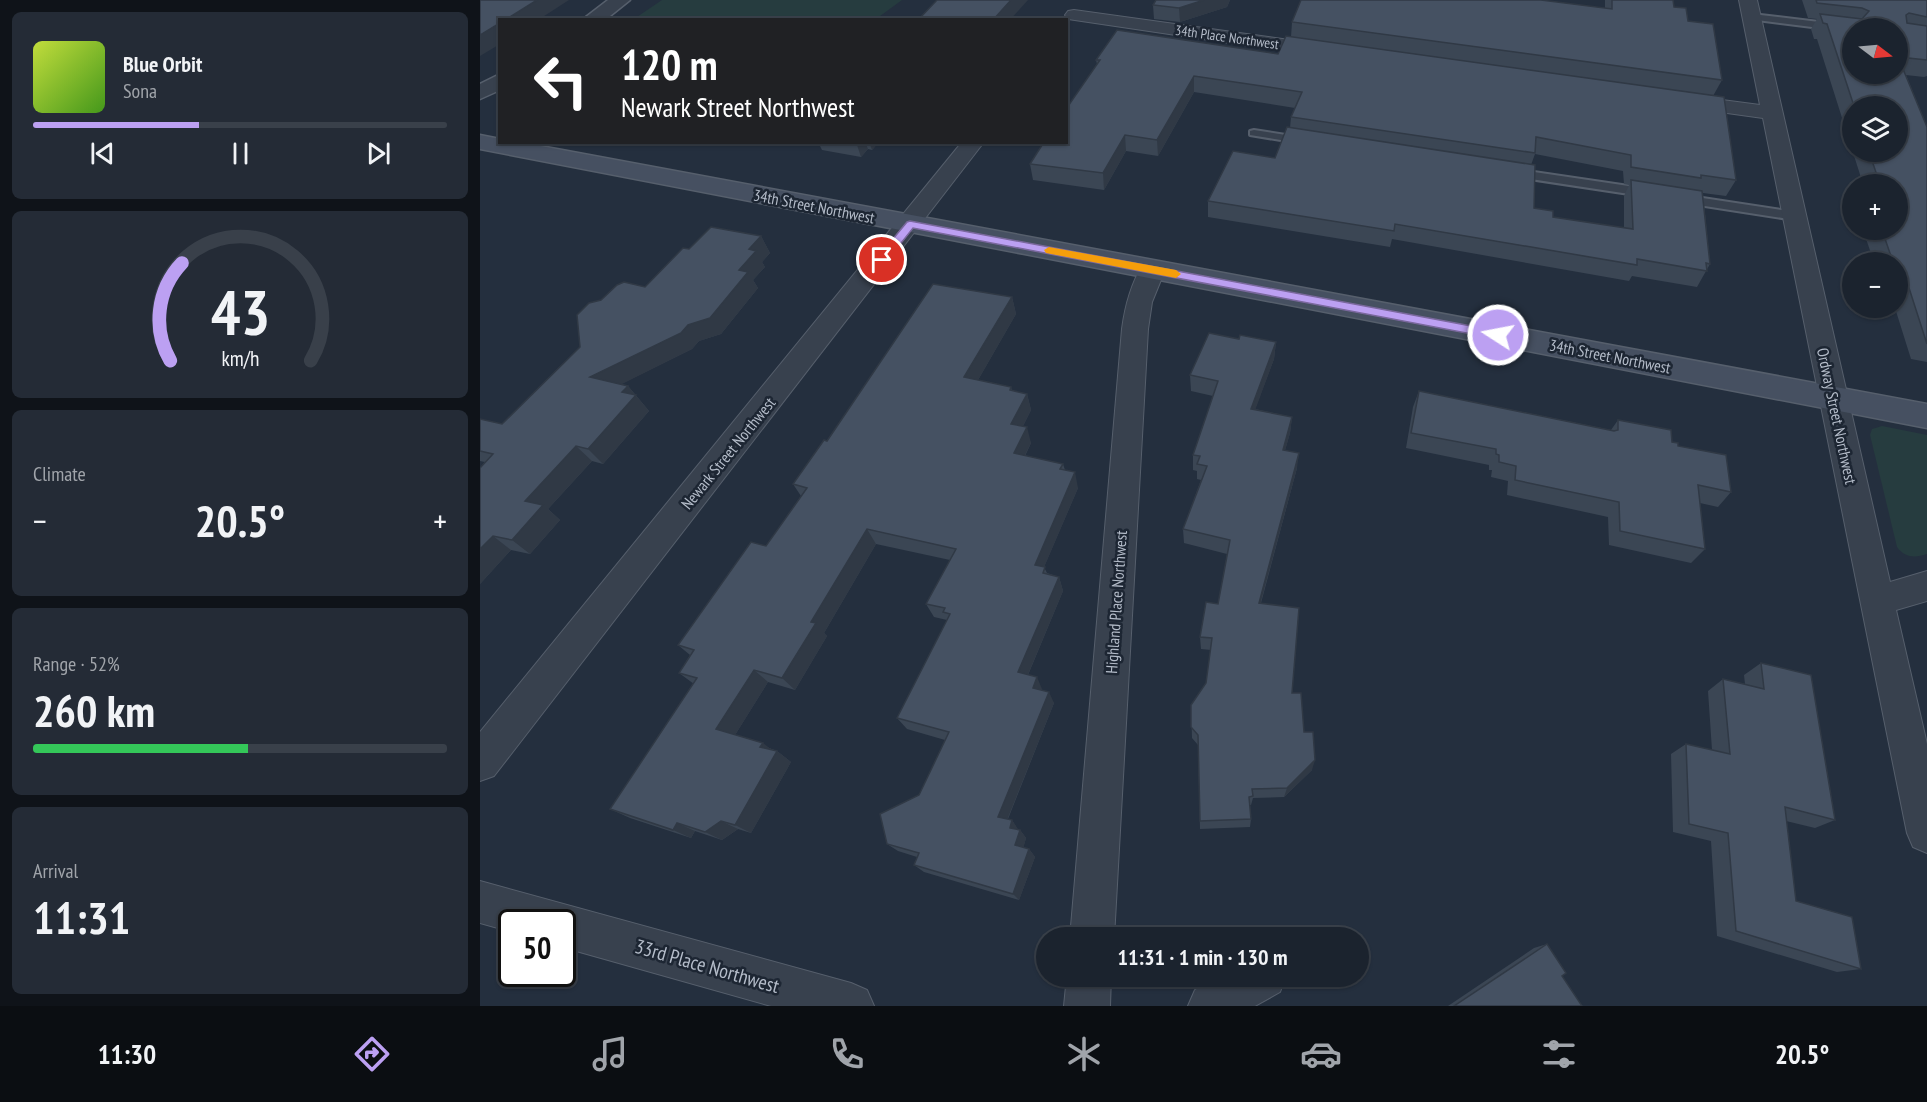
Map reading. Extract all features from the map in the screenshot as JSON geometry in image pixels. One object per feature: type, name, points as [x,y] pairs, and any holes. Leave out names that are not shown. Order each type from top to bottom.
[{"type":"main road","name":"34th Street Northwest","points":[[480,142],[1927,416]]},
{"type":"street","points":[[594,18],[621,0]]},
{"type":"street","points":[[1070,20],[1086,0]]},
{"type":"street","name":"Ordway Street Northwest","points":[[1750,8],[1927,833]]},
{"type":"street","name":"34th Place Northwest","points":[[1070,20],[1343,53]]},
{"type":"street","points":[[480,93],[498,81]]},
{"type":"street","points":[[1662,98],[1772,113]]},
{"type":"street","name":"Newark Street Northwest","points":[[480,762],[972,144]]},
{"type":"street","name":"Highland Place Northwest","points":[[1093,927],[1135,329],[1139,302],[1152,270]]},
{"type":"street","points":[[1876,601],[1927,586]]},
{"type":"street","points":[[480,902],[506,909]]},
{"type":"street","name":"33rd Place Northwest","points":[[576,929],[851,1006]]},
{"type":"street","points":[[1087,1006],[1088,987]]},
{"type":"street","points":[[1211,1006],[1245,987]]},
{"type":"lane","points":[[1750,8],[1842,27]]},
{"type":"lane","points":[[1254,133],[1313,142]]},
{"type":"lane","points":[[1502,171],[1795,216]]},
{"type":"green space","points":[[662,0],[902,0],[877,18],[635,18]]},
{"type":"green space","points":[[1882,426],[1927,435],[1927,554],[1910,556],[1897,547],[1870,435],[1872,429]]},
{"type":"building","points":[[480,0],[537,0],[508,18],[498,18],[498,24],[480,35]]},
{"type":"building","points":[[937,0],[1011,0],[995,18],[920,18]]},
{"type":"building","points":[[1156,0],[1204,0],[1179,8],[1153,5]]},
{"type":"building","points":[[1301,0],[1541,0],[1612,9],[1612,0],[1673,0],[1674,7],[1686,8],[1688,21],[1713,24],[1722,80],[1292,22]]},
{"type":"building","points":[[1816,0],[1927,0],[1927,17],[1909,13],[1906,18],[1863,18],[1869,11],[1862,8],[1817,3]]},
{"type":"building","points":[[1820,14],[1854,18],[1842,18],[1842,70],[1827,24],[1823,23]]},
{"type":"building","points":[[1908,23],[1927,26],[1927,60],[1908,58]]},
{"type":"building","points":[[1117,30],[1278,54],[1286,36],[1724,97],[1736,180],[1701,175],[1701,178],[1631,167],[1631,155],[1536,137],[1535,153],[1291,117],[1302,92],[1194,76],[1157,140],[1125,135],[1103,173],[1030,164],[1043,144],[1068,144],[1068,106],[1100,60],[1096,60]]},
{"type":"building","points":[[1908,81],[1927,127],[1927,344],[1908,288],[1908,252],[1890,252],[1885,240],[1908,240],[1908,174],[1877,174],[1872,162],[1908,162],[1908,96],[1851,96],[1847,84],[1908,84]]},
{"type":"building","points":[[1287,127],[1535,165],[1534,208],[1553,211],[1553,217],[1633,229],[1631,180],[1702,191],[1710,264],[1706,263],[1707,271],[1637,259],[1637,265],[1395,224],[1394,231],[1208,201],[1233,151],[1275,158]]},
{"type":"building","points":[[711,227],[761,236],[749,249],[756,251],[739,270],[748,272],[710,318],[688,325],[681,333],[590,377],[628,386],[622,392],[636,395],[588,449],[576,446],[525,501],[543,505],[512,540],[493,536],[480,549],[480,468],[493,454],[480,451],[480,419],[502,424],[580,347],[577,315],[589,303],[601,300],[617,285],[624,282],[645,287],[683,248],[689,249]]},
{"type":"building","points":[[933,284],[1012,297],[964,377],[1011,387],[1010,390],[1027,394],[1011,424],[1027,427],[1014,453],[1063,464],[1060,469],[1075,472],[1035,565],[1045,567],[1043,573],[1059,577],[1018,672],[1037,677],[1033,688],[1049,692],[998,817],[1012,820],[1010,828],[1020,830],[1015,845],[1029,849],[1013,894],[914,865],[919,853],[887,844],[880,814],[919,795],[949,732],[897,718],[950,614],[943,612],[945,608],[926,604],[956,549],[867,529],[811,622],[816,623],[782,678],[754,670],[716,729],[763,743],[760,747],[777,751],[735,825],[721,821],[705,832],[677,823],[673,830],[610,809],[697,678],[679,673],[694,650],[678,645],[751,542],[766,546],[807,488],[793,484],[824,440],[827,441]]},
{"type":"building","points":[[1209,333],[1239,339],[1240,335],[1276,342],[1251,409],[1292,417],[1283,450],[1299,453],[1259,603],[1299,608],[1292,693],[1301,693],[1304,732],[1313,732],[1315,760],[1287,788],[1252,789],[1253,796],[1249,797],[1251,819],[1200,821],[1198,735],[1191,727],[1191,705],[1206,683],[1212,638],[1200,637],[1206,602],[1218,604],[1230,540],[1183,529],[1207,466],[1197,464],[1200,456],[1193,455],[1218,381],[1190,375]]},
{"type":"building","points":[[1419,391],[1614,431],[1618,430],[1618,420],[1671,430],[1672,442],[1678,443],[1678,446],[1726,455],[1731,492],[1698,485],[1705,549],[1620,531],[1619,502],[1515,480],[1516,466],[1499,462],[1496,449],[1411,433]]},
{"type":"building","points":[[1761,663],[1811,675],[1835,820],[1785,807],[1796,901],[1852,917],[1861,969],[1736,931],[1728,833],[1689,824],[1686,744],[1730,754],[1723,679],[1764,689]]},
{"type":"building","points":[[1547,944],[1566,973],[1562,976],[1582,1006],[1454,1006]]},
{"type":"slow traffic","points":[[1049,250],[1176,274]]},
{"type":"route","points":[[882,260],[910,224],[1498,335]]}]
